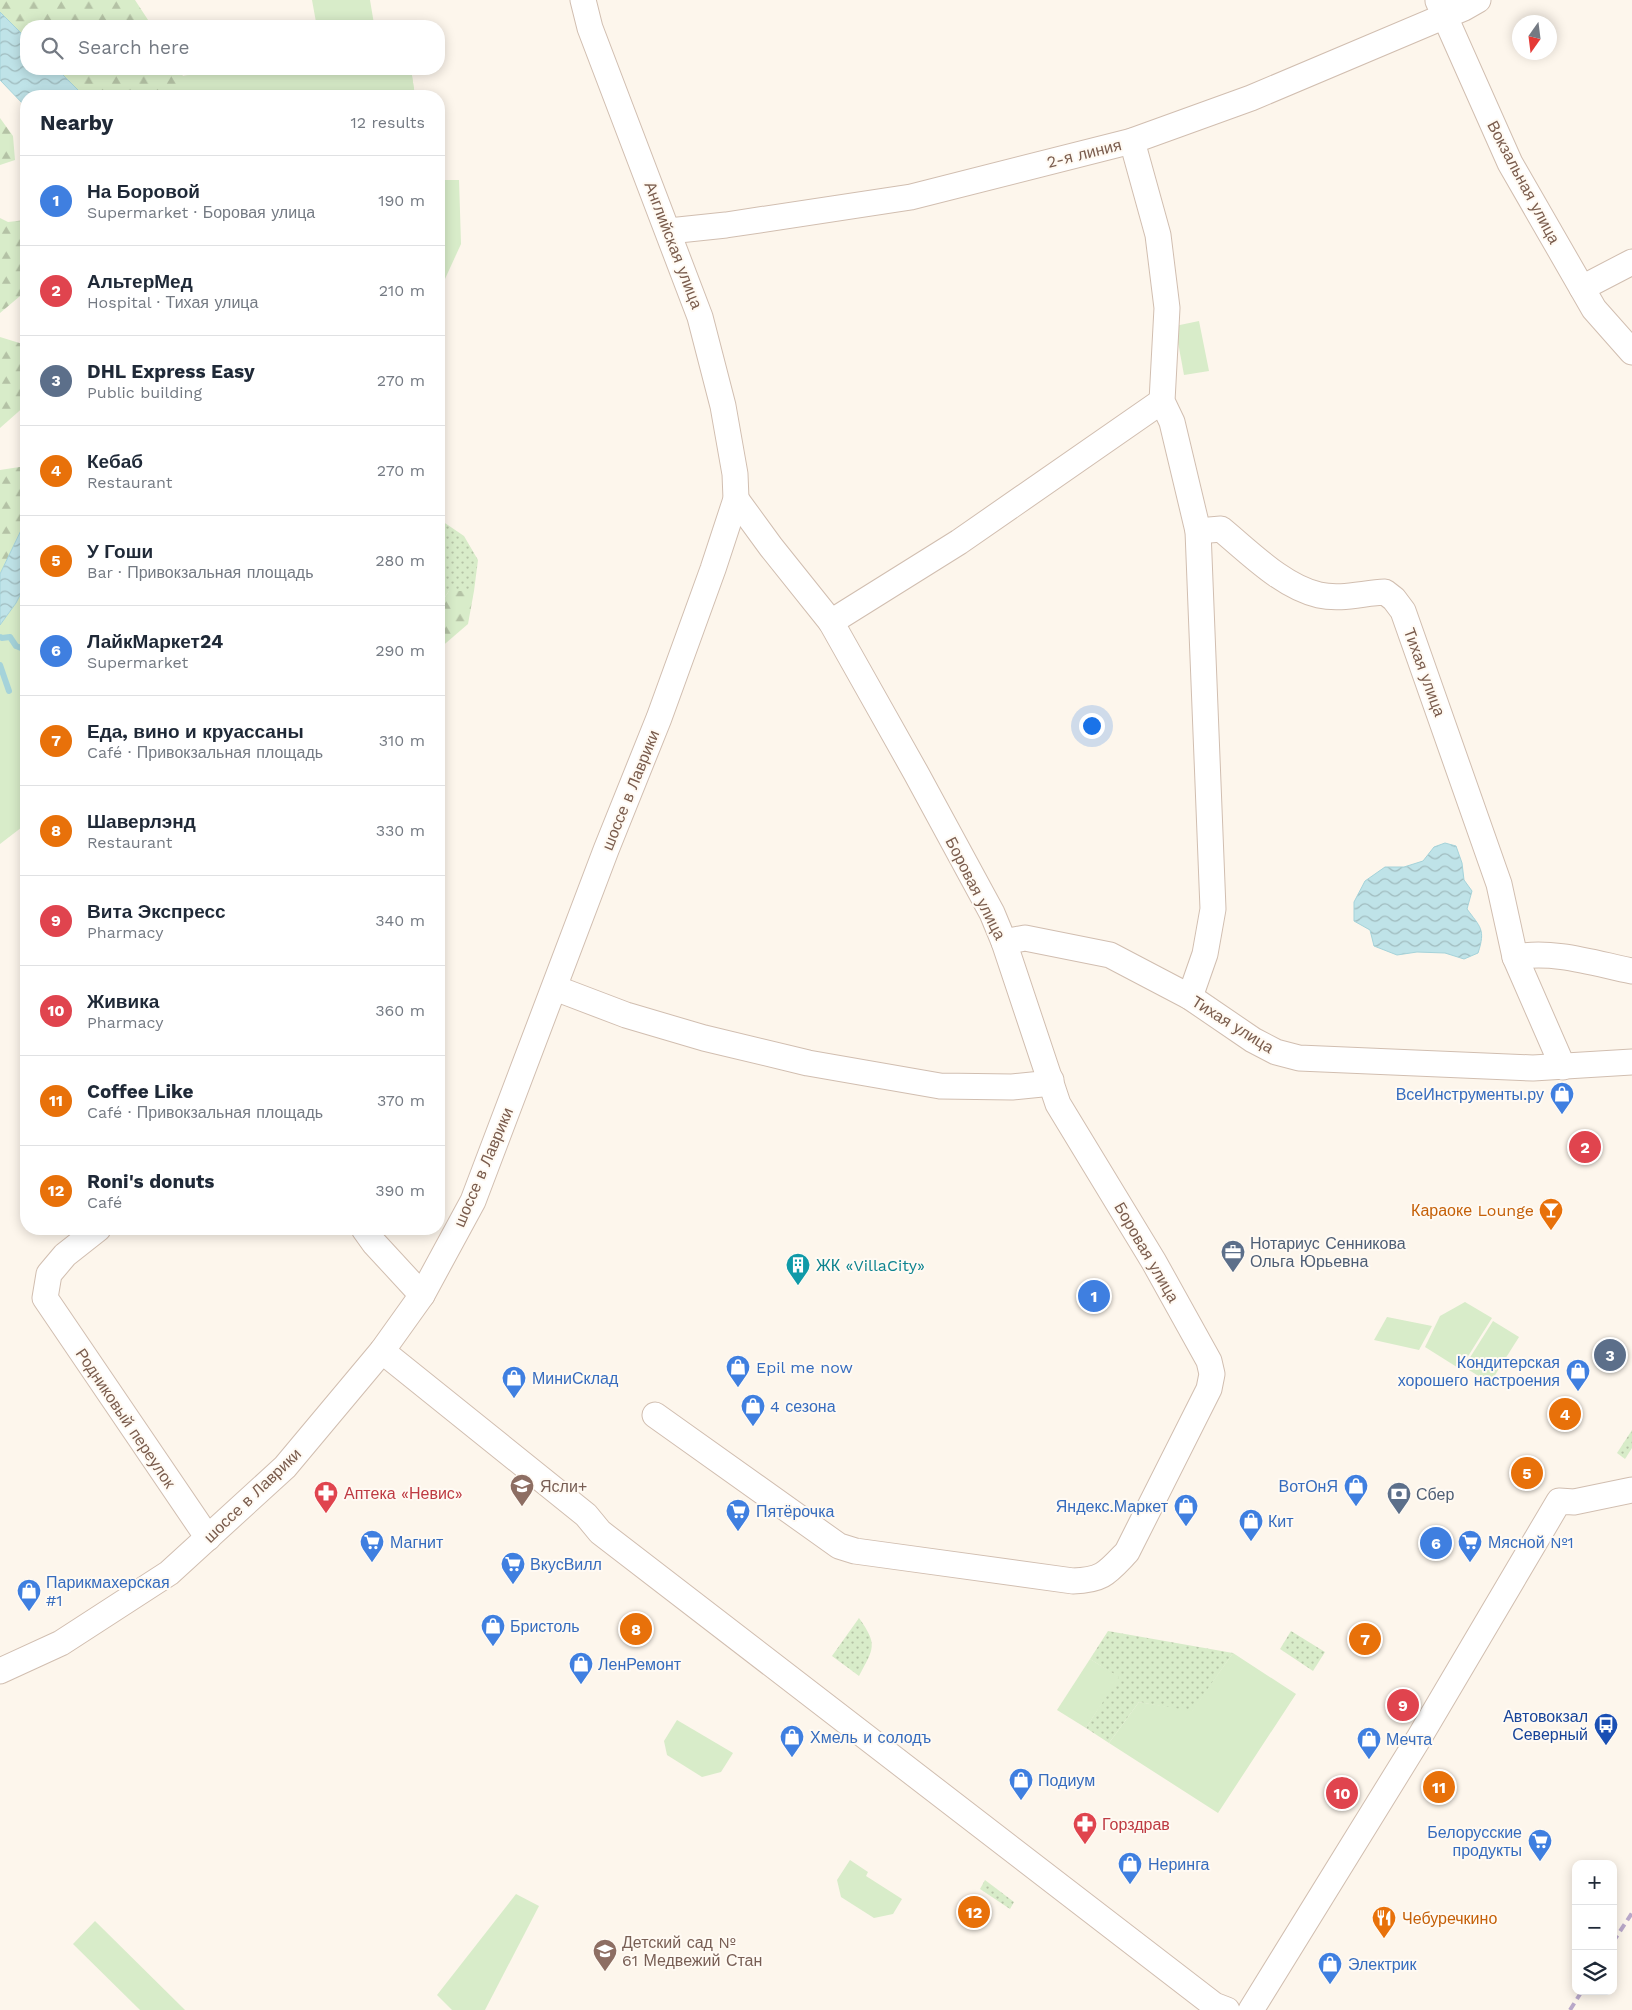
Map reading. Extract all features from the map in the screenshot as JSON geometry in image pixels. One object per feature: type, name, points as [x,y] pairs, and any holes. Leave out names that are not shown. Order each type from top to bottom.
[{"type":"street","name":"Английская улица","points":[[583,0],[590,28],[669,231],[700,317],[723,406],[735,474],[736,499]]},
{"type":"street","name":"2-я линия","points":[[669,231],[726,225],[911,197],[1132,141],[1251,98],[1441,8],[1478,0]]},
{"type":"street","name":"Вокзальная улица","points":[[1441,8],[1510,163],[1594,309],[1632,352]]},
{"type":"street","points":[[1132,141],[1158,236],[1167,308],[1162,401],[1172,422],[1198,531],[1212,909],[1205,954],[1190,997]]},
{"type":"street","points":[[1582,288],[1632,262]]},
{"type":"street","points":[[831,622],[959,542],[1162,401]]},
{"type":"street","name":"Боровая улица","points":[[656,1415],[839,1546],[854,1551],[1072,1581],[1090,1580],[1108,1573],[1127,1552],[1209,1389],[1212,1374],[1209,1361],[1154,1262],[1058,1104],[1004,942],[992,913],[831,622],[771,547],[736,499]]},
{"type":"street","name":"шоссе в Лаврики","points":[[0,1671],[61,1643],[169,1573],[285,1467],[382,1351],[422,1295],[473,1200],[658,718],[736,499]]},
{"type":"street","name":"Тихая улица","points":[[1198,531],[1220,529],[1288,583],[1320,595],[1346,596],[1385,592],[1394,599],[1403,611],[1499,884],[1515,956],[1563,1067]]},
{"type":"street","name":"Тихая улица","points":[[1004,942],[1025,938],[1110,955],[1190,997],[1253,1040],[1276,1052],[1299,1058],[1533,1068],[1632,1062]]},
{"type":"street","points":[[1515,956],[1534,953],[1554,955],[1632,971]]},
{"type":"street","points":[[555,988],[626,1015],[704,1038],[808,1063],[940,1086],[1012,1087],[1042,1084],[1051,1080]]},
{"type":"street","name":"Родниковый переулок","points":[[90,1235],[65,1254],[49,1274],[45,1298],[208,1538]]},
{"type":"street","points":[[368,1235],[422,1295]]},
{"type":"street","points":[[382,1351],[586,1515],[600,1532],[638,1562],[1214,2005],[1227,2010]]},
{"type":"street","points":[[1251,2010],[1466,1659],[1559,1501],[1584,1500],[1632,1490]]},
{"type":"green space","points":[[0,0],[135,0],[148,20],[20,20],[20,32],[0,12]]},
{"type":"green space","points":[[312,0],[370,0],[373,20],[316,20]]},
{"type":"green space","points":[[63,75],[412,75],[414,90],[78,90]]},
{"type":"green space","points":[[412,75],[414,90],[171,90],[183,76]]},
{"type":"green space","points":[[0,118],[13,136],[15,160],[0,165]]},
{"type":"green space","points":[[445,180],[459,180],[461,244],[445,279]]},
{"type":"green space","points":[[0,218],[8,222],[20,221],[20,296],[0,313]]},
{"type":"green space","points":[[1199,321],[1209,371],[1184,375],[1175,326]]},
{"type":"green space","points":[[0,337],[20,343],[20,410],[0,428]]},
{"type":"green space","points":[[20,467],[20,532],[0,574],[0,470]]},
{"type":"green space","points":[[445,523],[464,536],[478,560],[474,591],[449,591],[445,597]]},
{"type":"green space","points":[[449,591],[474,591],[468,624],[445,644],[445,597]]},
{"type":"green space","points":[[20,595],[20,829],[0,844],[0,625]]},
{"type":"green space","points":[[1465,1302],[1492,1318],[1460,1369],[1425,1347],[1440,1316]]},
{"type":"green space","points":[[1387,1317],[1432,1326],[1419,1350],[1374,1340]]},
{"type":"green space","points":[[1493,1321],[1519,1337],[1490,1383],[1464,1367]]},
{"type":"green space","points":[[1632,1430],[1632,1448],[1625,1459],[1617,1453]]},
{"type":"green space","points":[[859,1618],[869,1635],[872,1647],[859,1676],[832,1656]]},
{"type":"green space","points":[[1108,1631],[1233,1653],[1192,1712],[1139,1702],[1109,1743],[1086,1728],[1118,1677],[1090,1659]]},
{"type":"green space","points":[[1291,1631],[1325,1652],[1313,1671],[1280,1649]]},
{"type":"green space","points":[[1233,1653],[1296,1694],[1218,1813],[1109,1743],[1139,1702],[1192,1711]]},
{"type":"green space","points":[[1090,1659],[1119,1677],[1086,1728],[1057,1710]]},
{"type":"green space","points":[[677,1720],[733,1753],[721,1772],[702,1777],[667,1755],[664,1741]]},
{"type":"green space","points":[[850,1860],[868,1872],[866,1876],[902,1899],[893,1914],[874,1918],[841,1897],[837,1880]]},
{"type":"green space","points":[[985,1880],[1014,1902],[1010,1909],[980,1889]]},
{"type":"green space","points":[[516,1894],[539,1906],[485,2010],[452,2010],[437,1995]]},
{"type":"green space","points":[[95,1921],[185,2010],[140,2010],[73,1944]]},
{"type":"water","points":[[0,12],[20,32],[20,75],[63,75],[78,90],[20,90],[20,101],[0,80]]},
{"type":"water","points":[[20,532],[20,595],[0,625],[0,574]]},
{"type":"water","points":[[1445,843],[1456,846],[1462,863],[1464,880],[1472,891],[1467,909],[1481,933],[1478,953],[1464,959],[1445,953],[1417,952],[1397,955],[1374,946],[1370,930],[1354,921],[1354,902],[1365,881],[1385,867],[1404,867],[1423,861],[1434,847]]},
{"type":"waterway","points":[[0,637],[10,637],[16,646],[20,648]]},
{"type":"waterway","points":[[0,665],[9,691]]},
{"type":"railway","points":[[1617,1936],[1632,1913]]},
{"type":"railway","points":[[1570,2010],[1579,1995]]},
{"type":"place","name":"ВсеИнструменты.ру","points":[[1562,1115]]},
{"type":"place","name":"АльтерМед","points":[[1585,1147]]},
{"type":"place","name":"Караоке Lounge","points":[[1551,1231]]},
{"type":"place","name":"Нотариус Сенникова Ольга Юрьевна","points":[[1233,1273]]},
{"type":"place","name":"ЖК «VillaCity»","points":[[798,1286]]},
{"type":"place","name":"На Боровой","points":[[1094,1296]]},
{"type":"place","name":"DHL Express Easy","points":[[1610,1355]]},
{"type":"place","name":"Epil me now","points":[[738,1388]]},
{"type":"place","name":"Кондитерская хорошего настроения","points":[[1578,1392]]},
{"type":"place","name":"МиниСклад","points":[[514,1399]]},
{"type":"place","name":"Кебаб","points":[[1565,1414]]},
{"type":"place","name":"4 сезона","points":[[753,1427]]},
{"type":"place","name":"У Гоши","points":[[1527,1473]]},
{"type":"place","name":"Ясли+","points":[[522,1507]]},
{"type":"place","name":"ВотОнЯ","points":[[1356,1507]]},
{"type":"place","name":"Аптека «Невис»","points":[[326,1514]]},
{"type":"place","name":"Сбер","points":[[1399,1515]]},
{"type":"place","name":"Яндекс.Маркет","points":[[1186,1527]]},
{"type":"place","name":"Пятёрочка","points":[[738,1532]]},
{"type":"place","name":"Кит","points":[[1251,1542]]},
{"type":"place","name":"ЛайкМаркет24","points":[[1436,1543]]},
{"type":"place","name":"Магнит","points":[[372,1563]]},
{"type":"place","name":"Мясной №1","points":[[1470,1563]]},
{"type":"place","name":"ВкусВилл","points":[[513,1585]]},
{"type":"place","name":"Парикмахерская #1","points":[[29,1612]]},
{"type":"place","name":"Шаверлэнд","points":[[636,1629]]},
{"type":"place","name":"Еда, вино и круассаны","points":[[1365,1639]]},
{"type":"place","name":"Бристоль","points":[[493,1647]]},
{"type":"place","name":"ЛенРемонт","points":[[581,1685]]},
{"type":"place","name":"Вита Экспресс","points":[[1403,1705]]},
{"type":"place","name":"Автовокзал Северный","points":[[1606,1746]]},
{"type":"place","name":"Хмель и солодъ","points":[[792,1758]]},
{"type":"place","name":"Мечта","points":[[1369,1760]]},
{"type":"place","name":"Coffee Like","points":[[1439,1787]]},
{"type":"place","name":"Живика","points":[[1342,1793]]},
{"type":"place","name":"Подиум","points":[[1021,1801]]},
{"type":"place","name":"Горздрав","points":[[1085,1845]]},
{"type":"place","name":"Белорусские продукты","points":[[1540,1862]]},
{"type":"place","name":"Неринга","points":[[1130,1885]]},
{"type":"place","name":"Roni's donuts","points":[[974,1912]]},
{"type":"place","name":"Чебуречкино","points":[[1384,1939]]},
{"type":"place","name":"Детский сад № 61 Медвежий Стан","points":[[605,1972]]},
{"type":"place","name":"Электрик","points":[[1330,1985]]}]
